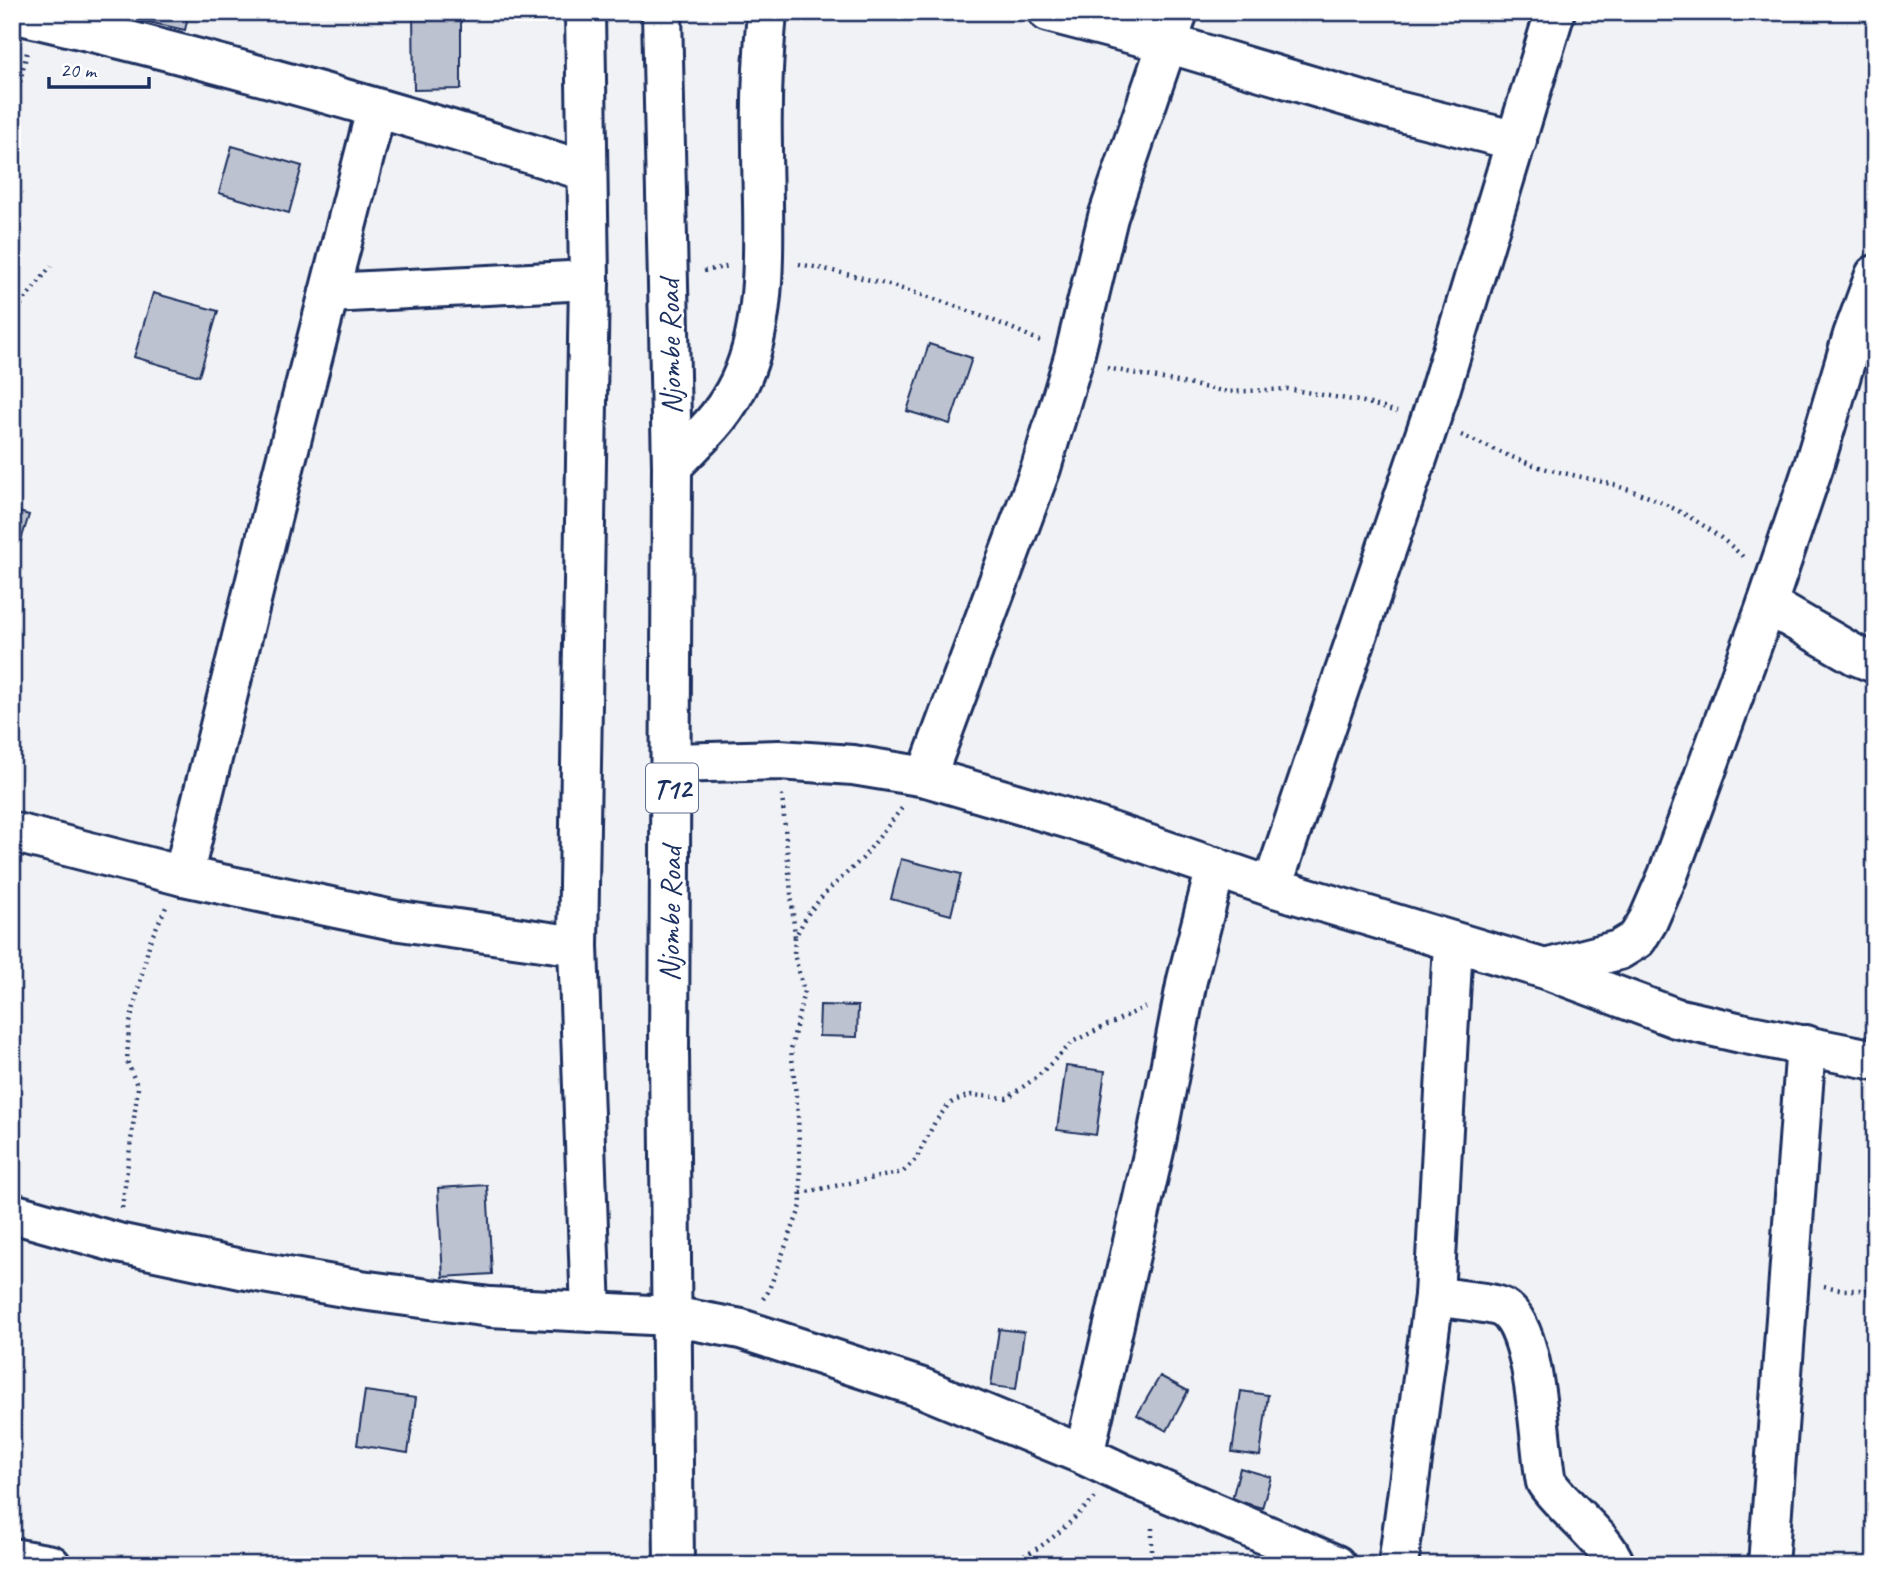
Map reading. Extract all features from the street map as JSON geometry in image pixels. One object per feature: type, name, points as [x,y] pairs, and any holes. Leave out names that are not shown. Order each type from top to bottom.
[{"type":"main road","points":[[585,12],[589,280],[578,946],[591,1312]]},
{"type":"main road","name":"Njombe Road","points":[[662,12],[673,466],[669,1052],[674,1561]]},
{"type":"main road","points":[[673,466],[712,425],[735,392],[751,352],[760,302],[764,257],[762,143],[767,12]]},
{"type":"main road","points":[[1048,12],[1172,28],[1310,87],[1517,141]]},
{"type":"main road","points":[[1272,887],[1428,422],[1555,12]]},
{"type":"main road","points":[[23,15],[218,64],[586,172]]},
{"type":"main road","points":[[926,777],[1041,468],[1074,357],[1108,218],[1172,28]]},
{"type":"main road","points":[[183,876],[376,110]]},
{"type":"main road","points":[[1545,969],[1619,950],[1637,939],[1648,921],[1668,875],[1767,604],[1814,465],[1853,335],[1875,275]]},
{"type":"main road","points":[[329,293],[589,280]]},
{"type":"main road","points":[[1767,604],[1855,655],[1875,663]]},
{"type":"main road","points":[[672,763],[779,760],[853,765],[926,777],[1097,827],[1272,887],[1545,969],[1676,1018],[1875,1060]]},
{"type":"main road","points":[[12,832],[183,876],[393,920],[578,946]]},
{"type":"main road","points":[[1084,1455],[1156,1142],[1187,980],[1216,867]]},
{"type":"main road","points":[[1398,1565],[1434,1296],[1453,943]]},
{"type":"main road","points":[[1768,1565],[1806,1045]]},
{"type":"main road","points":[[12,1213],[118,1243],[241,1269],[361,1290],[490,1307],[671,1316],[741,1329],[922,1388],[1336,1565]]},
{"type":"main road","points":[[1434,1296],[1501,1307],[1512,1316],[1524,1340],[1532,1368],[1546,1482],[1605,1548],[1615,1565]]},
{"type":"main road","points":[[12,1558],[51,1565]]},
{"type":"path","points":[[12,116],[23,15]]},
{"type":"path","points":[[669,279],[764,257],[832,270],[932,297],[988,317],[1074,357],[1120,372],[1228,392],[1288,389],[1350,399],[1428,422],[1538,466],[1621,487],[1676,510],[1740,553],[1751,565],[1767,604]]},
{"type":"path","points":[[12,316],[51,266]]},
{"type":"path","points":[[741,1329],[768,1292],[801,1206],[798,1114],[791,1049],[804,991],[794,954],[795,937],[779,760]]},
{"type":"path","points":[[795,937],[824,894],[862,859],[926,777]]},
{"type":"path","points":[[118,1243],[138,1088],[127,1061],[130,1027],[150,941],[183,876]]},
{"type":"path","points":[[801,1193],[903,1172],[916,1159],[935,1122],[949,1104],[972,1095],[1007,1098],[1037,1077],[1074,1041],[1144,1007],[1187,980]]},
{"type":"path","points":[[1789,1280],[1844,1290],[1875,1290]]},
{"type":"path","points":[[997,1565],[1027,1556],[1042,1546],[1122,1473]]},
{"type":"path","points":[[674,1561],[772,1565]]},
{"type":"building","points":[[103,12],[189,12],[185,30]]},
{"type":"building","points":[[413,12],[461,12],[461,89],[414,90]]},
{"type":"building","points":[[232,146],[302,166],[289,213],[219,193]]},
{"type":"building","points":[[153,293],[218,311],[199,376],[134,357]]},
{"type":"building","points":[[929,344],[972,358],[950,424],[907,411]]},
{"type":"building","points":[[12,510],[29,515],[19,547],[12,545]]},
{"type":"building","points":[[901,859],[961,874],[951,915],[891,899]]},
{"type":"building","points":[[820,1005],[858,1006],[857,1037],[819,1036]]},
{"type":"building","points":[[1066,1066],[1105,1071],[1096,1135],[1057,1130]]},
{"type":"building","points":[[487,1185],[492,1274],[443,1277],[438,1188]]},
{"type":"building","points":[[999,1329],[1024,1332],[1016,1389],[991,1386]]},
{"type":"building","points":[[1160,1376],[1188,1391],[1167,1431],[1137,1415]]},
{"type":"building","points":[[365,1391],[416,1398],[408,1453],[357,1445]]},
{"type":"building","points":[[1241,1391],[1268,1395],[1260,1456],[1232,1452]]},
{"type":"building","points":[[1240,1468],[1271,1477],[1262,1508],[1232,1499]]}]
